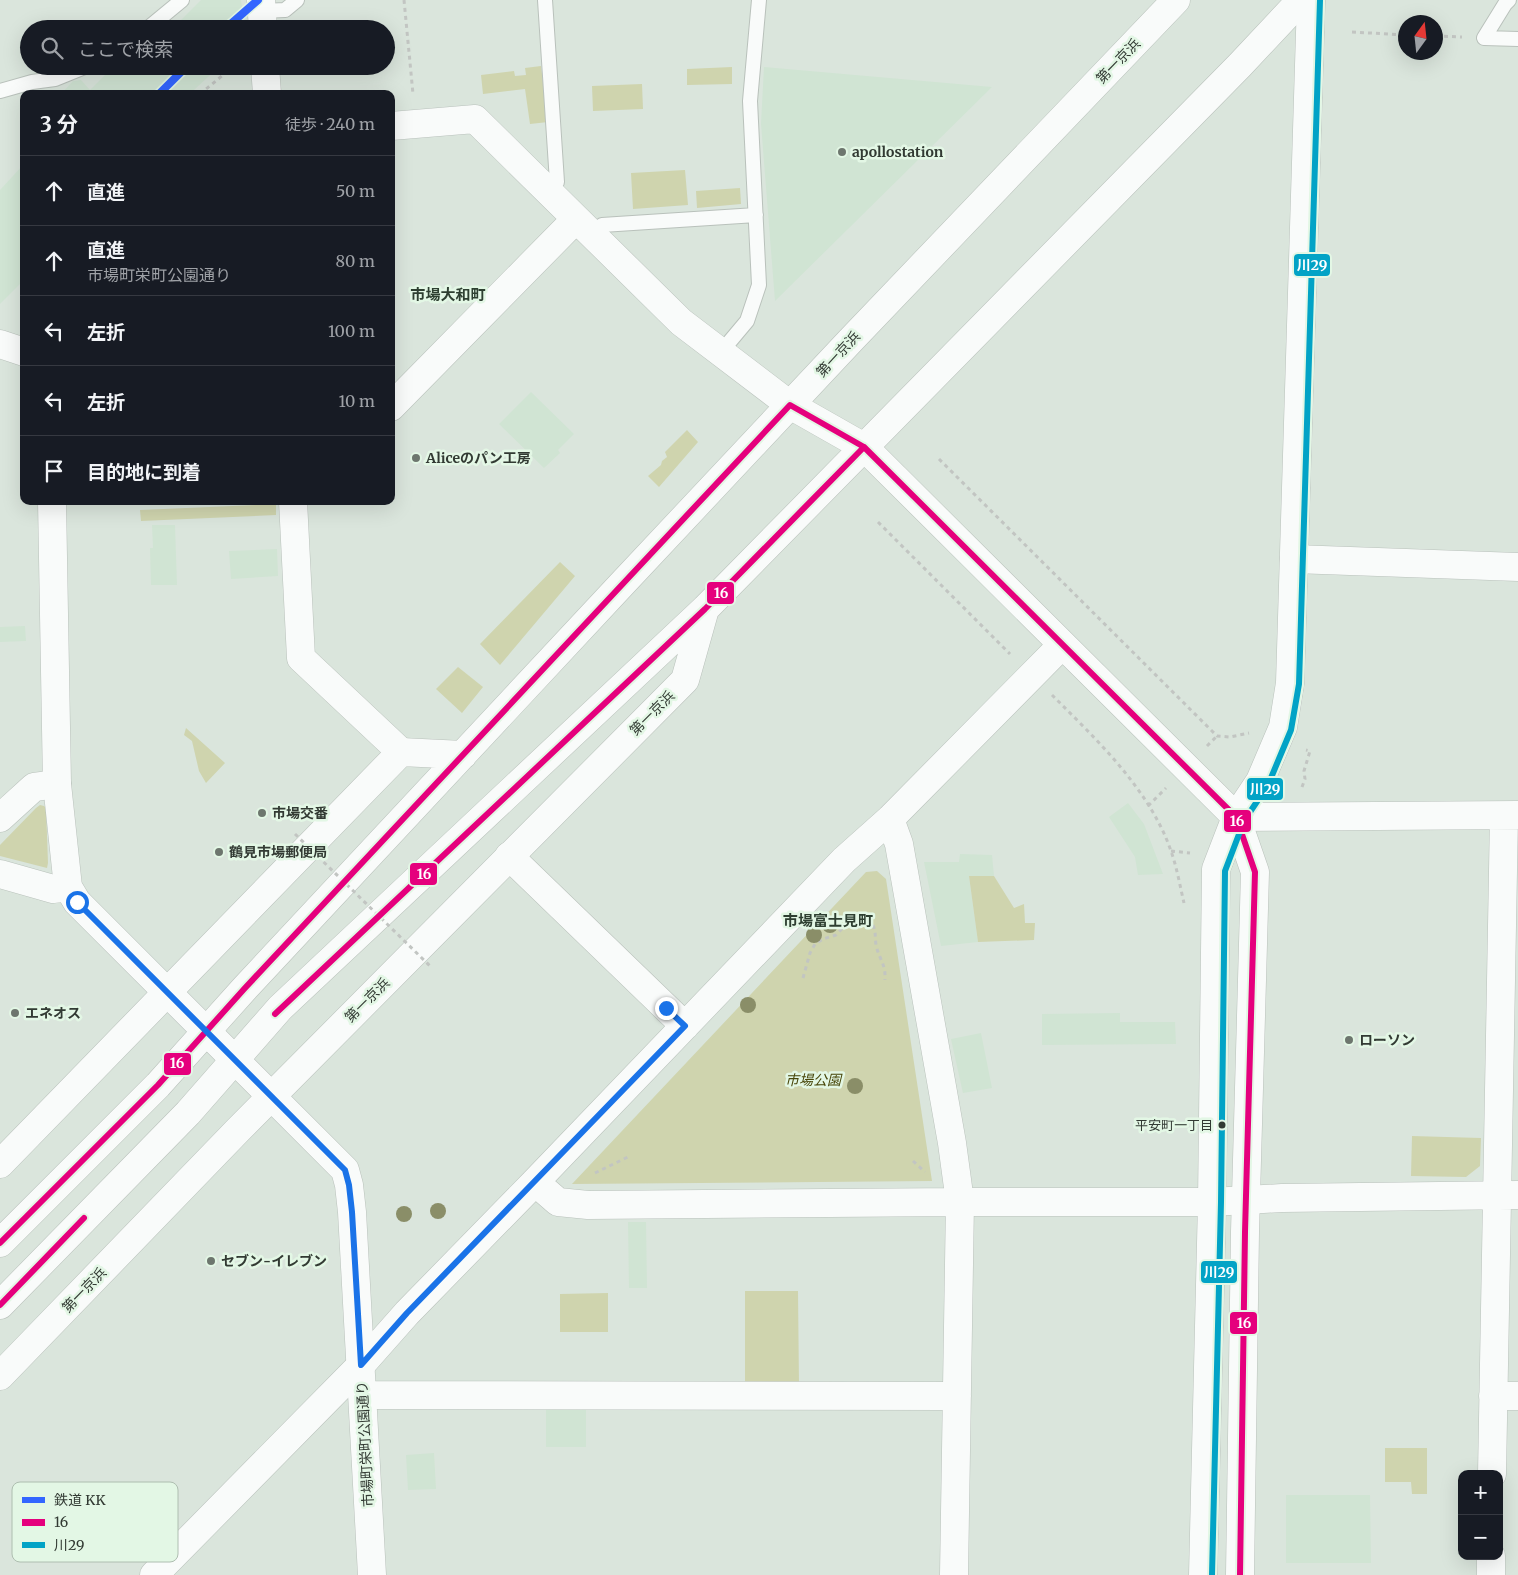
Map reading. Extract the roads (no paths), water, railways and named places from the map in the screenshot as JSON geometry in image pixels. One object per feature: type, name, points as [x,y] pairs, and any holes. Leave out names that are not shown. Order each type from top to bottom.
[{"type":"main road","name":"第一京浜","points":[[0,1243],[158,1084],[790,405],[1176,0]]},
{"type":"main road","name":"第一京浜","points":[[0,1305],[188,1112],[280,1008],[704,609],[1240,65],[1301,0]]},
{"type":"main road","points":[[1203,1575],[1212,1202],[1216,868],[1236,817],[1260,781],[1284,727],[1290,683],[1311,0]]},
{"type":"main road","points":[[266,75],[267,90]]},
{"type":"main road","points":[[402,125],[475,119],[681,322],[790,405],[864,447],[1236,817],[1255,872],[1246,1201],[1240,1575]]},
{"type":"main road","points":[[395,402],[584,227]]},
{"type":"main road","points":[[0,344],[20,351]]},
{"type":"main road","points":[[0,874],[53,889],[68,887],[57,784],[52,505]]},
{"type":"main road","points":[[293,505],[301,658],[401,752],[463,755]]},
{"type":"main road","points":[[1294,558],[1518,567]]},
{"type":"main road","name":"第一京浜","points":[[0,1376],[509,856],[685,680],[704,609]]},
{"type":"main road","points":[[178,1551],[361,1365],[407,1313],[844,860],[890,819],[1062,644]]},
{"type":"main road","points":[[0,1164],[401,752]]},
{"type":"main road","points":[[0,818],[34,787],[57,784]]},
{"type":"main road","points":[[1236,817],[1511,815],[1506,1396],[1493,1470]]},
{"type":"main road","points":[[890,819],[899,844],[952,1142],[960,1202],[954,1575]]},
{"type":"main road","points":[[509,856],[685,1026]]},
{"type":"main road","name":"市場町栄町公園通り","points":[[68,887],[77,902],[345,1170],[352,1212],[372,1575]]},
{"type":"main road","points":[[535,1182],[558,1202],[588,1205],[1212,1202],[1282,1198],[1508,1195]]},
{"type":"main road","points":[[363,1395],[957,1396]]},
{"type":"main road","points":[[1491,1560],[1491,1575]]},
{"type":"main road","points":[[154,1575],[167,1562]]},
{"type":"lane","points":[[158,20],[182,0]]},
{"type":"lane","points":[[262,13],[285,10],[297,0]]},
{"type":"lane","points":[[545,0],[557,182],[548,191]]},
{"type":"lane","points":[[721,352],[747,321],[759,285],[750,101],[759,0]]},
{"type":"lane","points":[[1509,0],[1484,38],[1518,39]]},
{"type":"lane","points":[[0,91],[32,82],[55,79],[65,75]]},
{"type":"lane","points":[[584,227],[756,215]]},
{"type":"rail line","name":"KK","points":[[235,20],[258,0]]},
{"type":"rail line","name":"KK","points":[[163,90],[178,75]]},
{"type":"place","name":"apollostation","points":[[842,152]]},
{"type":"place","name":"Aliceのパン工房","points":[[416,458]]},
{"type":"place","name":"市場交番","points":[[262,813]]},
{"type":"place","name":"鶴見市場郵便局","points":[[219,852]]},
{"type":"place","name":"エネオス","points":[[15,1013]]},
{"type":"place","name":"ローソン","points":[[1349,1040]]},
{"type":"place","name":"平安町一丁目","points":[[1222,1125]]},
{"type":"place","name":"セブン-イレブン","points":[[211,1261]]},
{"type":"district","name":"市場大和町","points":[[448,295]]},
{"type":"district","name":"市場富士見町","points":[[828,921]]},
{"type":"park label","name":"市場公園","points":[[813,1080]]}]
